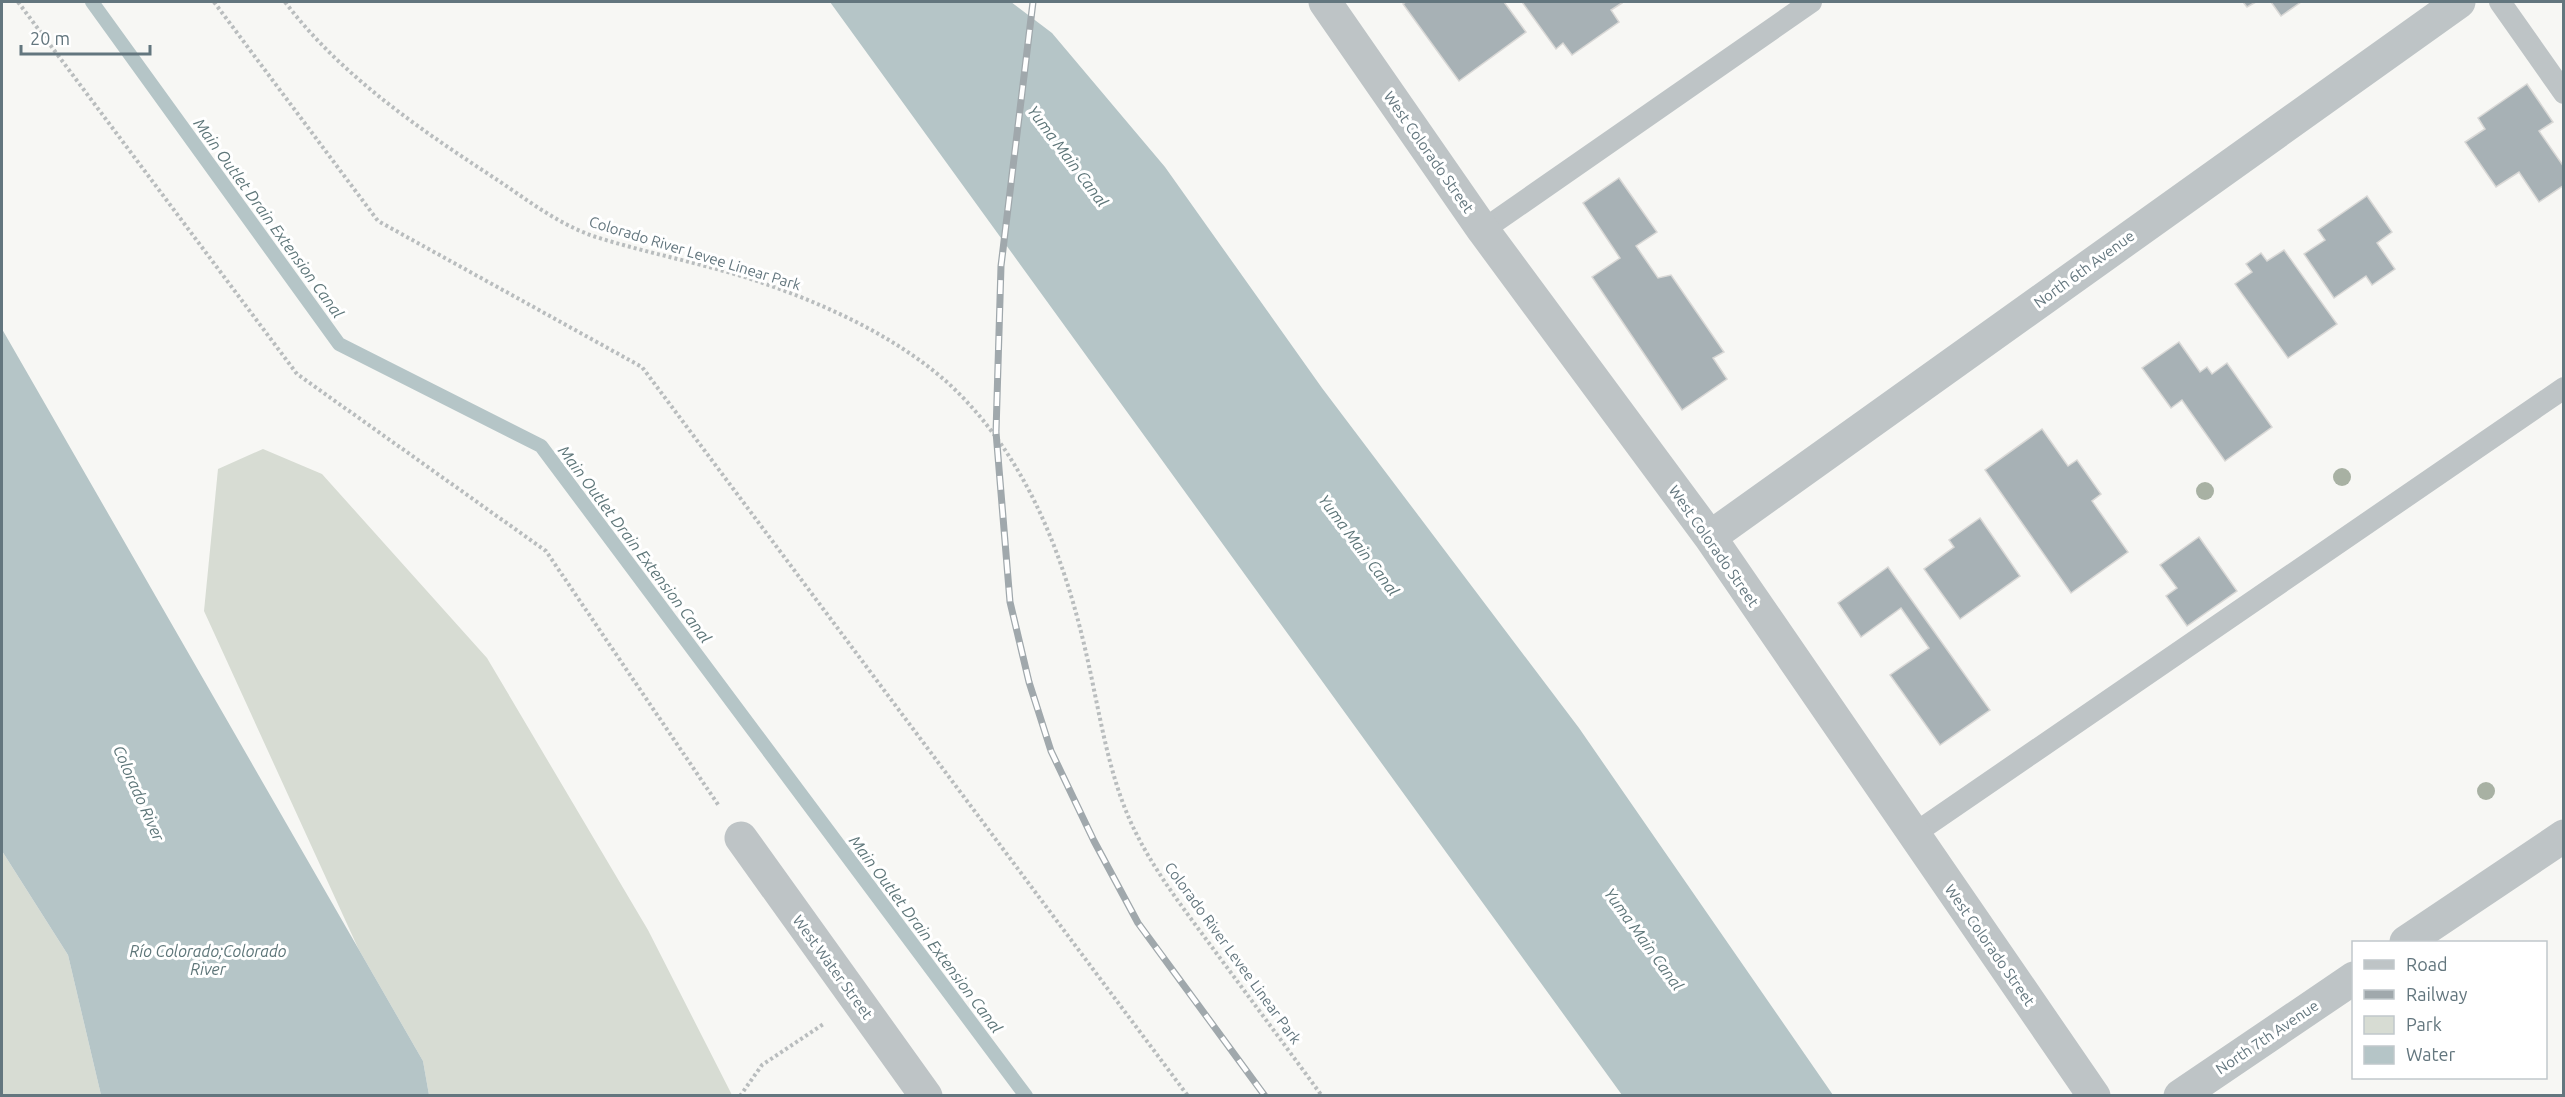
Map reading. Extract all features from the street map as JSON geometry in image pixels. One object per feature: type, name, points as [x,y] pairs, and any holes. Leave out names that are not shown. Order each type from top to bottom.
[{"type":"street","name":"West Colorado Street","points":[[1325,2],[1483,230],[1710,537],[2094,1095]]},
{"type":"street","name":"North 6th Avenue","points":[[1710,537],[2459,2]]},
{"type":"street","points":[[2407,941],[2564,836]]},
{"type":"street","name":"West Water Street","points":[[741,838],[926,1095]]},
{"type":"street","name":"North 7th Avenue","points":[[2181,1095],[2352,979]]},
{"type":"lane","points":[[1483,230],[1811,2]]},
{"type":"lane","points":[[2500,2],[2564,93]]},
{"type":"lane","points":[[1914,834],[2564,388]]},
{"type":"path","points":[[18,2],[297,374],[546,551],[741,838]]},
{"type":"path","points":[[214,2],[378,221],[642,367],[1188,1095]]},
{"type":"path","name":"Colorado River Levee Linear Park","points":[[285,2],[314,38],[407,119],[553,217],[592,235],[747,278],[794,295],[856,322],[912,354],[974,408],[1013,460],[1046,524],[1073,600],[1107,752],[1133,826],[1167,886],[1322,1095]]},
{"type":"path","points":[[740,1095],[762,1065],[858,1000]]},
{"type":"green space","points":[[263,449],[322,474],[487,658],[648,930],[732,1095],[429,1095],[423,1061],[358,948],[204,611],[218,469]]},
{"type":"green space","points":[[2,851],[68,955],[101,1095],[2,1095]]},
{"type":"water","name":"Yuma Main Canal","points":[[830,2],[1011,2],[1052,33],[1165,167],[1322,388],[1579,728],[1833,1095],[1622,1095]]},
{"type":"water","name":"Río Colorado;Colorado River","points":[[2,329],[423,1061],[429,1095],[101,1095],[68,955],[2,851]]},
{"type":"building","points":[[1406,2],[1504,2],[1526,32],[1459,81],[1403,4]]},
{"type":"building","points":[[1522,2],[1622,3],[1611,10],[1619,22],[1572,55],[1563,43],[1556,49]]},
{"type":"building","points":[[2243,2],[2256,2],[2247,7]]},
{"type":"building","points":[[2271,2],[2301,2],[2281,16]]},
{"type":"building","points":[[2527,84],[2553,122],[2539,131],[2564,167],[2564,185],[2539,202],[2519,172],[2496,187],[2465,142],[2485,129],[2478,118]]},
{"type":"building","points":[[1619,178],[1657,232],[1636,246],[1658,278],[1671,275],[1724,352],[1713,358],[1727,379],[1682,410],[1592,277],[1620,258],[1583,203]]},
{"type":"building","points":[[2367,196],[2392,232],[2377,243],[2395,269],[2372,285],[2366,276],[2334,298],[2304,254],[2325,240],[2318,230]]},
{"type":"building","points":[[2284,250],[2337,324],[2288,358],[2235,284],[2252,272],[2246,264],[2261,253],[2267,261]]},
{"type":"building","points":[[2179,342],[2200,372],[2207,367],[2212,374],[2227,363],[2272,427],[2225,461],[2182,400],[2171,408],[2142,368]]},
{"type":"building","points":[[2042,429],[2068,466],[2077,460],[2101,494],[2092,501],[2128,552],[2071,593],[1985,470]]},
{"type":"building","points":[[1980,518],[2020,576],[1960,619],[1924,569],[1954,547],[1949,540]]},
{"type":"building","points":[[2199,537],[2237,591],[2187,626],[2166,596],[2177,588],[2160,565]]},
{"type":"building","points":[[1888,567],[1990,710],[1940,745],[1890,675],[1929,648],[1901,608],[1861,637],[1838,603]]},
{"type":"waterway","name":"Main Outlet Drain Extension Canal","points":[[92,2],[339,344],[541,446],[1026,1096]]},
{"type":"railway","points":[[1033,2],[1001,266],[996,432],[1010,602],[1029,682],[1051,751],[1094,841],[1138,923],[1265,1096]]},
{"type":"water label","name":"Colorado River","points":[[139,793]]}]
